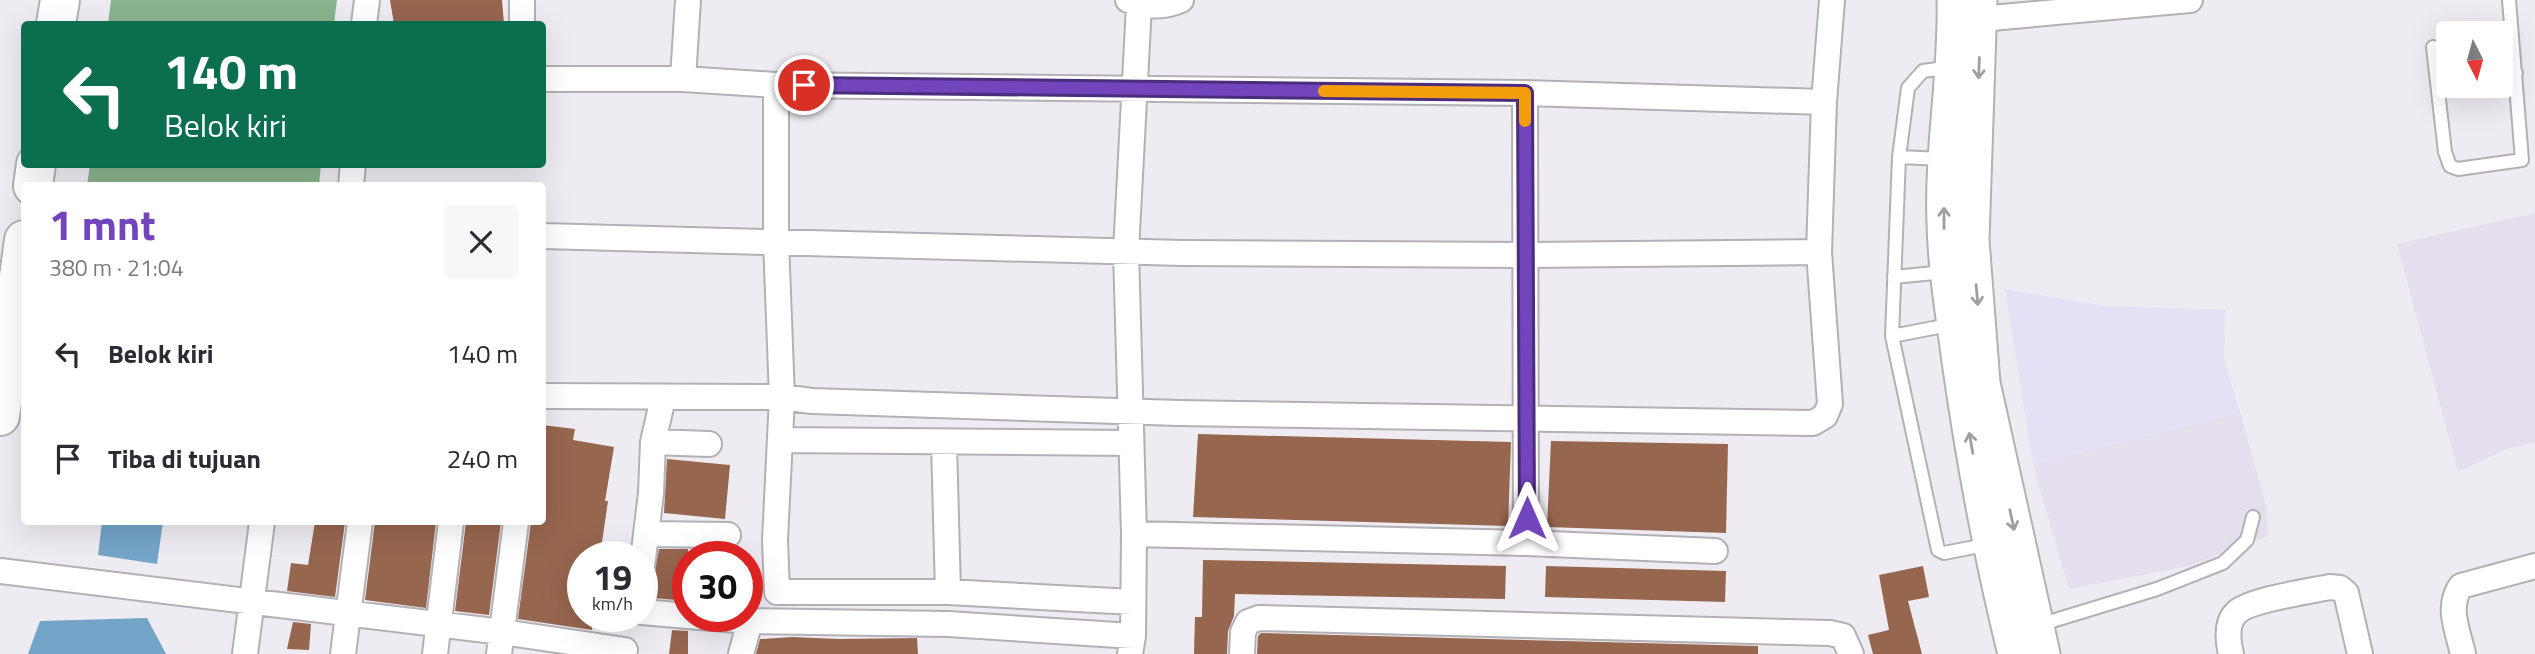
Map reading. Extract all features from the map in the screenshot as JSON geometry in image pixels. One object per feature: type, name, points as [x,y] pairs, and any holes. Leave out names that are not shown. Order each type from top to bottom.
[{"type":"highway","points":[[56,21],[60,0]]},
{"type":"highway","points":[[9,405],[21,291]]},
{"type":"main road","points":[[1954,0],[1954,67],[1944,221],[1948,271],[1970,435],[1990,544],[2015,654]]},
{"type":"main road","points":[[1980,10],[1972,240],[1983,383],[2039,640]]},
{"type":"street","points":[[364,21],[367,0]]},
{"type":"street","points":[[522,0],[522,21]]},
{"type":"street","points":[[682,79],[688,0]]},
{"type":"street","points":[[763,621],[948,624],[1132,645],[1134,534],[1126,251],[1135,89],[1133,2],[1158,6],[1181,0]]},
{"type":"street","points":[[546,396],[782,397],[812,401],[1132,411],[1813,423],[1825,416],[1830,404],[1819,251],[1824,102],[1832,0]]},
{"type":"street","points":[[1980,10],[2190,0]]},
{"type":"street","points":[[546,79],[682,79],[776,85],[1525,93],[1824,102]]},
{"type":"street","points":[[776,85],[776,241],[782,397],[775,540],[777,592],[948,592],[1133,602]]},
{"type":"street","points":[[1525,93],[1526,543]]},
{"type":"street","points":[[546,236],[1126,251],[1526,256],[1819,251]]},
{"type":"street","points":[[645,541],[653,442],[663,398]]},
{"type":"street","points":[[781,440],[1131,443]]},
{"type":"street","points":[[653,442],[709,444]]},
{"type":"street","points":[[944,443],[948,592]]},
{"type":"street","points":[[245,654],[262,525]]},
{"type":"street","points":[[343,654],[360,525]]},
{"type":"street","points":[[435,654],[451,525]]},
{"type":"street","points":[[500,643],[516,525]]},
{"type":"street","points":[[646,534],[728,535]]},
{"type":"street","points":[[1134,534],[1526,543],[1715,551]]},
{"type":"street","points":[[2463,654],[2452,608],[2455,594],[2461,586],[2535,566]]},
{"type":"street","points":[[0,571],[439,624],[500,643],[624,652],[631,632]]},
{"type":"street","points":[[2231,654],[2228,643],[2230,621],[2237,611],[2254,604],[2330,587],[2346,593],[2360,654]]},
{"type":"street","points":[[1242,654],[1245,627],[1248,622],[1259,618],[1830,633],[1843,636],[1851,654]]},
{"type":"street","points":[[741,654],[747,632]]},
{"type":"lane","points":[[2443,98],[2445,152],[2450,166],[2458,169],[2522,160],[2509,0]]},
{"type":"lane","points":[[2433,47],[2436,58]]},
{"type":"lane","points":[[1954,67],[1923,71],[1908,88],[1899,157],[1892,337],[1938,550],[1944,553],[1990,544]]},
{"type":"lane","points":[[1899,157],[1947,159]]},
{"type":"lane","points":[[1894,277],[1948,271]]},
{"type":"lane","points":[[1892,337],[1954,324]]},
{"type":"lane","points":[[2039,640],[2223,563],[2247,540],[2252,517]]},
{"type":"shaded area","points":[[2535,213],[2535,442],[2507,449],[2458,472],[2397,244]]},
{"type":"shaded area","points":[[2005,289],[2105,306],[2225,310],[2224,360],[2240,412],[2033,465]]},
{"type":"shaded area","points":[[2240,412],[2266,505],[2268,536],[2189,566],[2069,589],[2033,465]]},
{"type":"green space","points":[[111,0],[337,0],[334,21],[108,21]]},
{"type":"green space","points":[[89,168],[321,168],[319,182],[87,182]]},
{"type":"water","points":[[102,525],[163,525],[157,564],[98,555]]},
{"type":"water","points":[[147,618],[166,654],[28,654],[40,621]]},
{"type":"building","points":[[390,0],[502,0],[504,21],[394,21]]},
{"type":"building","points":[[546,425],[575,429],[573,440],[614,447],[605,501],[608,501],[602,541],[567,541],[567,626],[518,619],[531,525],[546,525]]},
{"type":"building","points":[[1198,434],[1511,442],[1508,526],[1193,517]]},
{"type":"building","points":[[1551,441],[1728,444],[1726,533],[1547,527]]},
{"type":"building","points":[[667,459],[730,465],[725,519],[664,513]]},
{"type":"building","points":[[315,525],[345,525],[335,597],[287,591],[291,563],[308,565]]},
{"type":"building","points":[[375,525],[436,525],[426,608],[365,600]]},
{"type":"building","points":[[466,525],[501,525],[489,615],[455,611]]},
{"type":"building","points":[[659,549],[672,549],[672,600],[658,598]]},
{"type":"building","points":[[1203,560],[1506,566],[1505,599],[1235,594],[1227,654],[1194,654],[1195,617],[1202,617]]},
{"type":"building","points":[[1546,566],[1726,571],[1725,602],[1545,597]]},
{"type":"building","points":[[1923,566],[1929,597],[1908,601],[1922,654],[1873,654],[1868,635],[1889,630],[1879,575]]},
{"type":"building","points":[[293,622],[311,624],[309,650],[287,649]]},
{"type":"building","points":[[672,630],[688,632],[688,654],[669,654]]},
{"type":"building","points":[[1261,633],[1758,646],[1758,654],[1257,654],[1258,636]]},
{"type":"building","points":[[917,638],[918,654],[756,654],[760,639]]},
{"type":"slow traffic","points":[[1324,91],[1525,93],[1525,121]]},
{"type":"route","points":[[804,85],[1525,93],[1527,518]]}]
